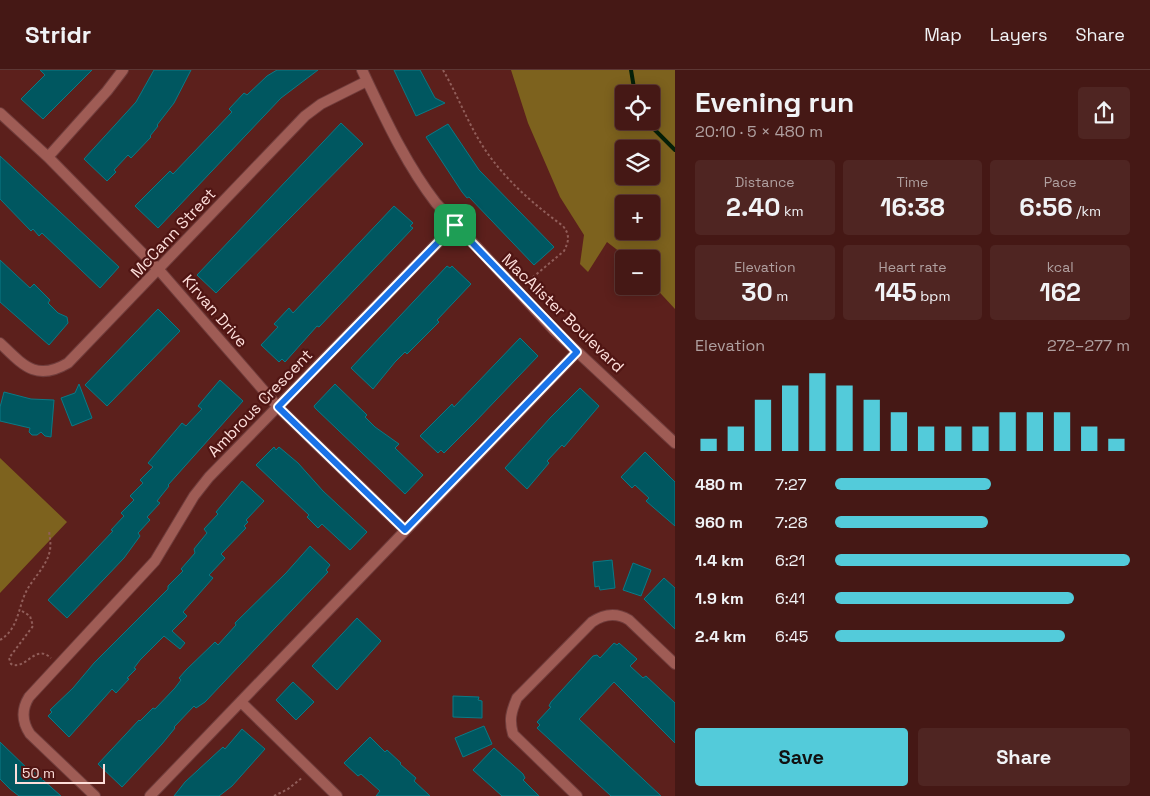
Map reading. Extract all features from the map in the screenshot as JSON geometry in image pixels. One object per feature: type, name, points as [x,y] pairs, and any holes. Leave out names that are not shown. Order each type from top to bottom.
[{"type":"street","points":[[48,157],[107,91],[123,70]]},
{"type":"street","name":"MacAlister Boulevard","points":[[362,70],[400,149],[419,181],[455,225],[577,352],[601,372],[675,443]]},
{"type":"street","name":"McCann Street","points":[[0,343],[22,364],[38,372],[53,372],[68,363],[305,116],[320,104],[367,81]]},
{"type":"street","name":"Kirvan Drive","points":[[0,113],[48,157],[159,270],[278,407],[405,530]]},
{"type":"street","name":"Ambrous Crescent","points":[[95,796],[30,734],[25,727],[24,704],[155,561],[194,496],[209,477],[455,225]]},
{"type":"street","points":[[150,796],[577,352]]},
{"type":"street","points":[[577,796],[513,734],[510,723],[511,713],[517,698],[592,622],[607,615],[623,616],[629,620],[675,664]]},
{"type":"street","points":[[241,702],[337,796]]},
{"type":"path","points":[[443,70],[482,145],[501,171],[514,186],[568,232],[568,244],[564,251],[542,267],[518,292]]},
{"type":"path","points":[[0,640],[12,627],[21,611],[27,588],[50,552],[49,531]]},
{"type":"path","points":[[21,611],[30,616],[33,626],[9,658],[11,664],[16,666],[43,652],[58,665]]},
{"type":"path","points":[[274,796],[288,789],[310,770]]},
{"type":"shaded area","points":[[511,70],[675,70],[675,309],[660,293],[660,250],[617,250],[607,242],[588,272],[580,264],[584,235],[560,197],[528,123]]},
{"type":"shaded area","points":[[0,458],[67,522],[0,593]]},
{"type":"building","points":[[40,70],[92,70],[43,119],[21,99],[45,75]]},
{"type":"building","points":[[154,70],[191,70],[174,103],[157,125],[151,137],[131,158],[128,155],[107,181],[84,159],[136,102]]},
{"type":"building","points":[[277,70],[318,70],[281,98],[158,228],[135,206],[170,171],[173,174],[232,112],[229,109],[244,93],[247,95],[267,76]]},
{"type":"building","points":[[394,70],[420,70],[435,98],[445,103],[416,116]]},
{"type":"building","points":[[341,123],[363,144],[216,293],[197,275]]},
{"type":"building","points":[[448,124],[479,170],[554,247],[534,265],[469,197],[467,198],[426,137]]},
{"type":"building","points":[[0,156],[119,267],[100,288],[42,233],[39,236],[33,229],[31,231],[0,199]]},
{"type":"building","points":[[394,206],[413,223],[410,226],[413,228],[319,327],[317,326],[285,362],[282,359],[279,362],[261,345],[278,327],[274,324],[289,308],[293,313]]},
{"type":"building","points":[[0,260],[30,288],[34,284],[50,300],[48,303],[58,313],[67,317],[68,323],[49,345],[0,302]]},
{"type":"building","points":[[447,266],[450,268],[452,266],[471,284],[437,320],[439,322],[407,354],[405,352],[395,362],[373,389],[351,368]]},
{"type":"building","points":[[158,309],[180,331],[107,406],[85,385]]},
{"type":"building","points":[[520,338],[538,356],[444,453],[441,450],[438,453],[420,436],[452,404],[454,407]]},
{"type":"building","points":[[220,380],[243,401],[168,485],[157,501],[160,503],[147,517],[150,520],[138,533],[140,536],[124,558],[67,618],[48,600],[113,531],[111,530],[124,516],[121,513],[134,500],[130,496],[143,483],[140,480],[153,467],[148,463],[182,423],[186,426],[202,409],[198,406]]},
{"type":"building","points":[[79,384],[92,418],[72,426],[61,398],[75,393]]},
{"type":"building","points":[[335,384],[367,415],[365,417],[375,427],[399,444],[395,448],[423,475],[405,494],[315,408],[314,406]]},
{"type":"building","points":[[580,388],[599,406],[564,447],[562,445],[547,461],[549,463],[527,489],[505,468]]},
{"type":"building","points":[[4,392],[31,399],[54,400],[51,437],[45,436],[41,432],[37,435],[32,435],[29,432],[30,428],[0,421],[0,407]]},
{"type":"building","points":[[274,447],[276,450],[279,447],[298,463],[323,491],[367,532],[350,550],[322,524],[318,528],[307,517],[309,515],[256,465]]},
{"type":"building","points":[[645,452],[675,482],[675,526],[646,501],[649,498],[635,485],[632,488],[621,477]]},
{"type":"building","points":[[242,481],[264,501],[246,520],[248,522],[244,526],[246,528],[221,554],[225,558],[209,575],[213,578],[183,612],[187,616],[172,631],[185,643],[180,649],[164,636],[140,660],[134,668],[136,669],[127,678],[129,679],[116,693],[112,689],[69,737],[48,716],[52,712],[50,710],[168,589],[168,586],[183,571],[181,569],[195,553],[194,549],[207,533],[204,529],[218,514],[216,512]]},
{"type":"building","points":[[310,546],[330,565],[326,570],[328,572],[205,702],[196,708],[194,706],[122,787],[98,764],[139,720],[153,708],[155,709],[175,688],[181,680],[179,678],[186,670],[215,642],[218,645],[236,625],[235,623],[286,573]]},
{"type":"building","points":[[612,560],[615,588],[600,590],[599,586],[595,587],[593,562]]},
{"type":"building","points":[[633,563],[651,570],[641,596],[623,590]]},
{"type":"building","points":[[664,578],[675,588],[675,629],[644,599]]},
{"type":"building","points":[[357,618],[381,641],[337,690],[312,666]]},
{"type":"building","points":[[614,643],[617,645],[619,643],[637,659],[630,666],[643,678],[646,676],[675,703],[675,743],[614,682],[579,719],[661,796],[611,796],[537,728],[540,725],[537,722],[551,707],[549,706],[551,702],[593,656],[597,655],[600,658]]},
{"type":"building","points":[[293,682],[314,702],[296,720],[276,700]]},
{"type":"building","points":[[453,696],[479,697],[478,700],[482,701],[482,718],[453,717]]},
{"type":"building","points":[[484,726],[492,744],[463,757],[455,738]]},
{"type":"building","points":[[242,729],[265,749],[232,786],[219,796],[174,796],[185,782],[223,747],[225,749]]},
{"type":"building","points":[[370,737],[385,752],[387,750],[401,763],[416,778],[414,781],[430,796],[376,796],[380,791],[361,774],[358,776],[344,763]]},
{"type":"building","points":[[0,742],[31,772],[33,771],[61,796],[19,796],[10,789],[0,779]]},
{"type":"building","points":[[494,748],[523,774],[525,778],[523,780],[539,796],[502,796],[473,770]]},
{"type":"waterway","points":[[631,70],[634,85]]},
{"type":"waterway","points":[[655,130],[675,150]]},
{"type":"route","points":[[455,225],[577,352],[405,530],[278,407],[455,225]]}]
